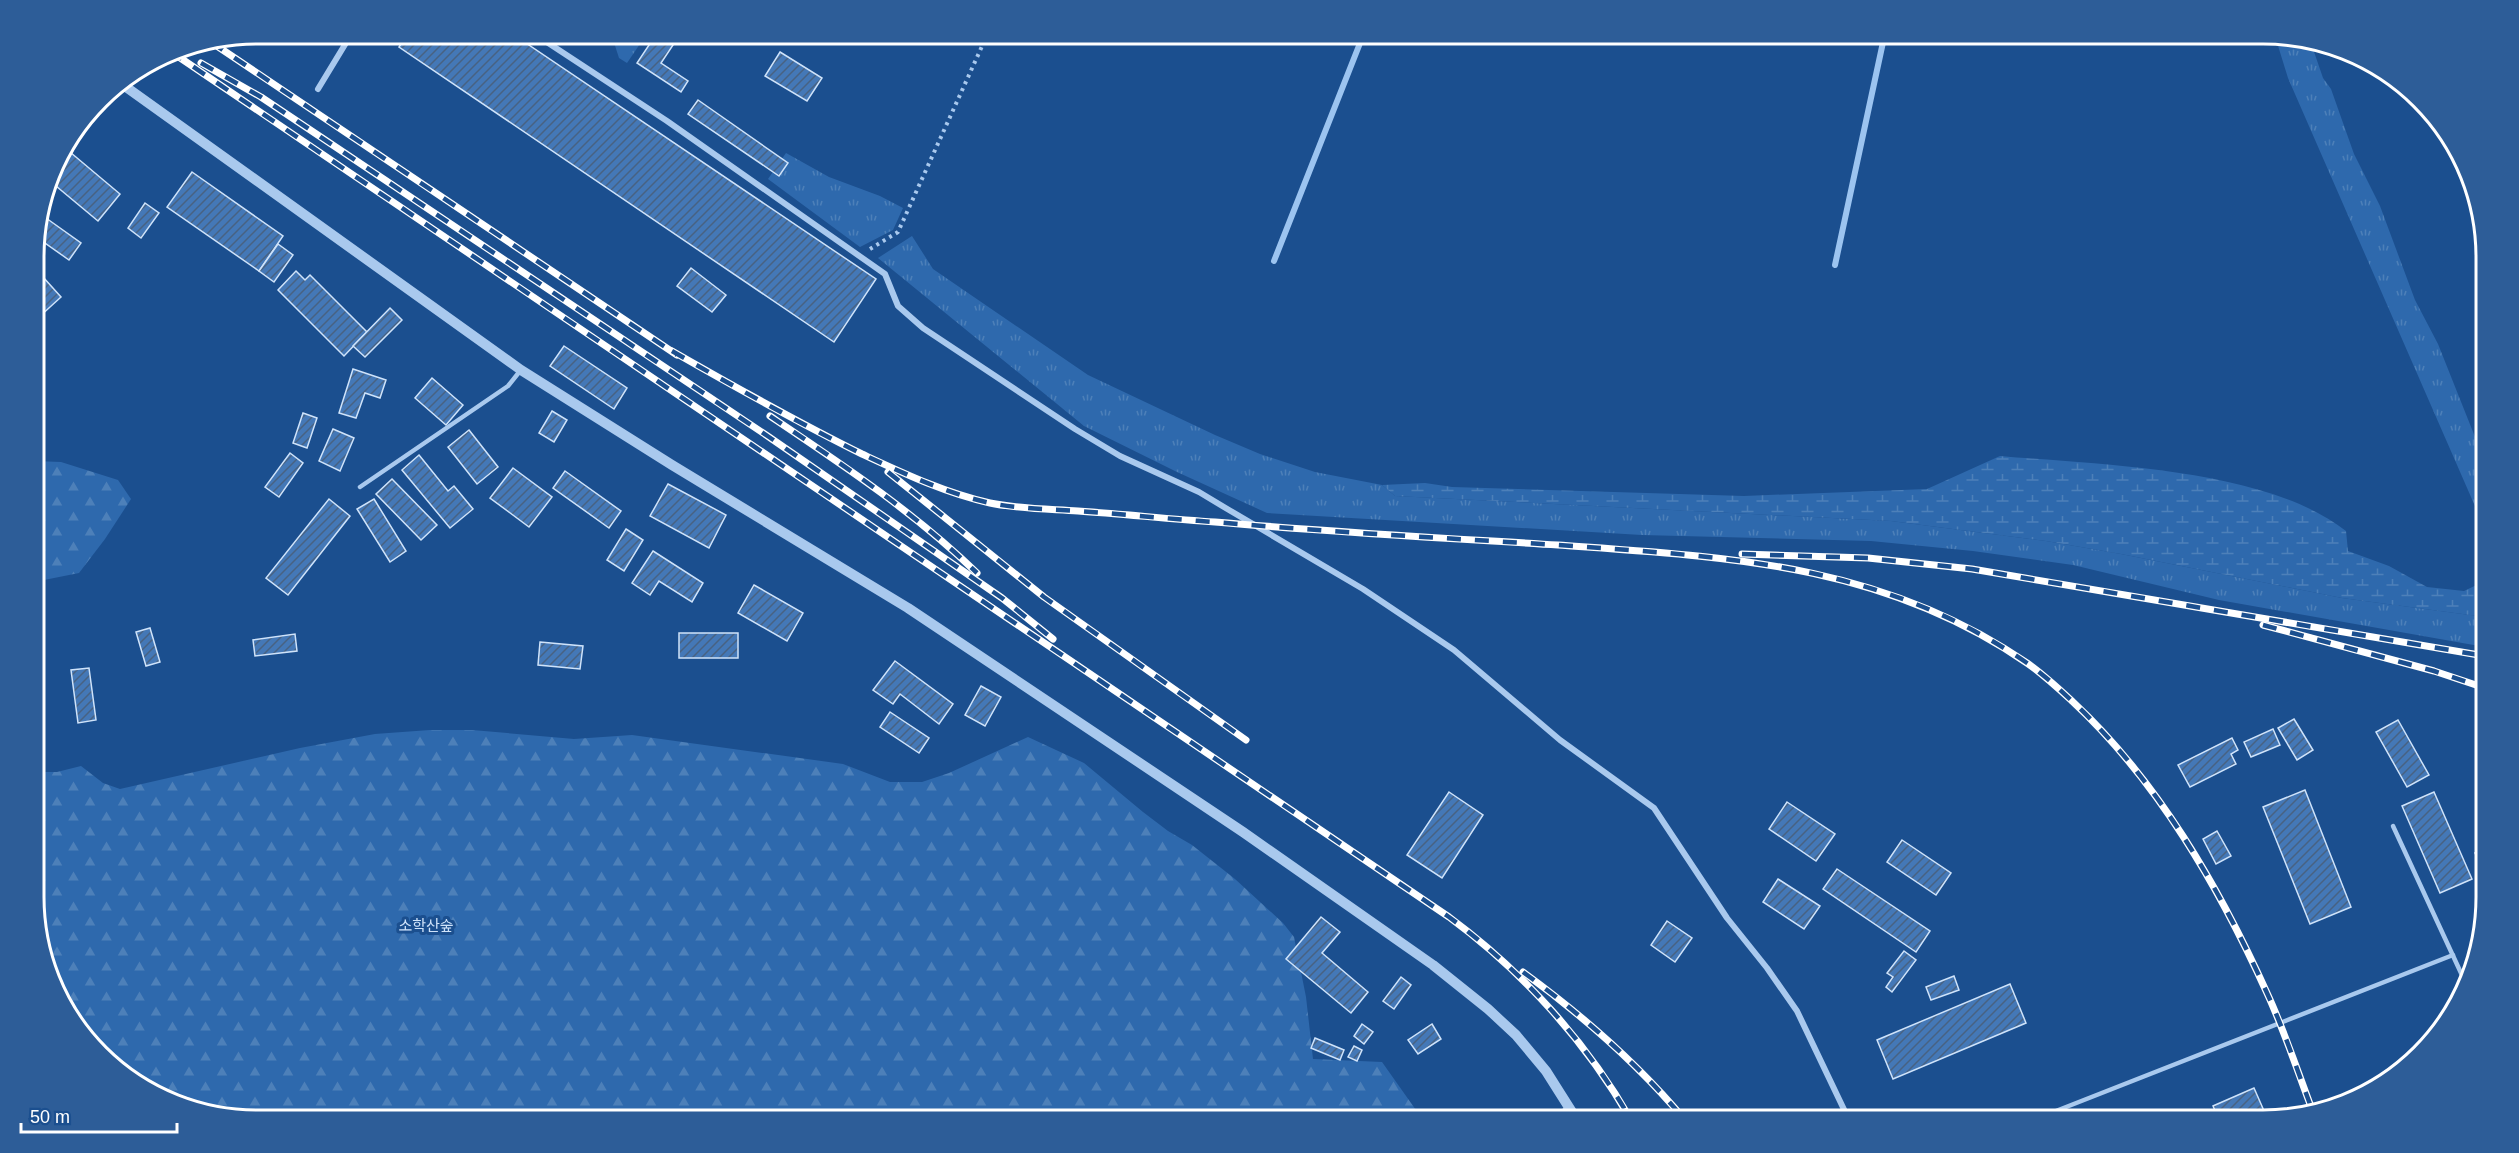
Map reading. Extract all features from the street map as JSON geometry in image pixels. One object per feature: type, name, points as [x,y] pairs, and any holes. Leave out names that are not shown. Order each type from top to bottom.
[{"type":"street","points":[[318,89],[345,44]]},
{"type":"street","points":[[549,44],[667,121],[885,274],[898,306],[923,328],[1084,435],[1120,456],[1219,504],[1414,622],[1454,650],[1560,740],[1654,808],[1727,918],[1767,968],[1797,1011],[1844,1110]]},
{"type":"street","points":[[127,88],[521,369],[672,465],[908,608],[1317,883],[1432,965],[1488,1009],[1546,1071],[1571,1110]]},
{"type":"lane","points":[[360,487],[508,386],[521,369]]},
{"type":"lane","points":[[2393,826],[2461,973]]},
{"type":"lane","points":[[2059,1110],[2453,956]]},
{"type":"lane","points":[[1564,1110],[1569,1106]]},
{"type":"path","points":[[859,256],[898,232],[983,44]]},
{"type":"green space","points":[[615,44],[640,44],[627,63],[619,58]]},
{"type":"green space","points":[[2278,44],[2313,50],[2323,78],[2331,89],[2354,154],[2380,206],[2415,300],[2438,344],[2475,437],[2475,506],[2288,78]]},
{"type":"green space","points":[[786,153],[829,177],[880,196],[903,208],[893,230],[860,247],[768,179]]},
{"type":"green space","points":[[912,236],[933,269],[1088,375],[1260,454],[1315,472],[1382,485],[1395,496],[1891,521],[2046,541],[2342,598],[2475,616],[2475,645],[2219,600],[2073,565],[1973,551],[1871,541],[1642,535],[1267,513],[1084,426],[878,258]]},
{"type":"green space","points":[[2000,456],[2132,467],[2228,482],[2272,494],[2312,510],[2346,531],[2348,551],[2389,566],[2427,587],[2464,591],[2475,586],[2475,616],[2342,598],[2046,541],[1891,521],[1395,496],[1382,485],[1425,483],[1452,487],[1744,496],[1927,489]]},
{"type":"green space","points":[[44,461],[61,462],[118,480],[131,499],[79,573],[44,580]]},
{"type":"green space","name":"소학산숲","points":[[472,730],[574,739],[632,735],[843,764],[890,782],[922,782],[949,773],[1028,737],[1084,763],[1143,812],[1192,845],[1235,879],[1283,923],[1294,937],[1306,997],[1313,1059],[1382,1062],[1416,1110],[257,1110],[229,1108],[188,1098],[162,1088],[138,1074],[96,1037],[79,1015],[65,991],[55,965],[44,910],[44,772],[57,772],[81,766],[103,783],[120,789],[300,748],[375,734]]},
{"type":"building","points":[[401,44],[527,44],[876,279],[834,342],[399,47]]},
{"type":"building","points":[[650,44],[674,44],[661,63],[688,81],[681,92],[637,63]]},
{"type":"building","points":[[780,52],[822,78],[807,101],[765,76]]},
{"type":"building","points":[[698,100],[788,163],[779,176],[688,114]]},
{"type":"building","points":[[71,152],[120,194],[98,221],[56,186]]},
{"type":"building","points":[[192,172],[283,236],[259,271],[167,207]]},
{"type":"building","points":[[145,203],[159,213],[141,238],[128,228]]},
{"type":"building","points":[[47,219],[81,243],[69,260],[44,242]]},
{"type":"building","points":[[278,244],[293,255],[274,282],[259,271]]},
{"type":"building","points":[[691,268],[726,295],[712,312],[677,286]]},
{"type":"building","points":[[296,271],[305,280],[310,275],[367,332],[344,356],[278,290]]},
{"type":"building","points":[[44,278],[61,297],[44,313]]},
{"type":"building","points":[[390,308],[402,320],[365,357],[353,346]]},
{"type":"building","points":[[564,346],[627,388],[614,409],[550,366]]},
{"type":"building","points":[[353,369],[386,380],[380,398],[365,393],[356,418],[339,413]]},
{"type":"building","points":[[432,378],[463,405],[446,425],[415,398]]},
{"type":"building","points":[[552,411],[567,420],[554,442],[539,433]]},
{"type":"building","points":[[303,413],[317,418],[307,448],[293,443]]},
{"type":"building","points":[[333,429],[354,438],[340,471],[319,461]]},
{"type":"building","points":[[469,430],[498,467],[477,484],[448,447]]},
{"type":"building","points":[[290,453],[303,463],[279,497],[265,487]]},
{"type":"building","points":[[419,455],[448,491],[454,486],[473,509],[450,528],[402,470]]},
{"type":"building","points":[[513,468],[552,497],[529,527],[490,498]]},
{"type":"building","points":[[565,471],[621,511],[609,528],[553,488]]},
{"type":"building","points":[[392,479],[437,525],[421,540],[376,494]]},
{"type":"building","points":[[668,484],[726,515],[709,548],[650,516]]},
{"type":"building","points":[[329,499],[350,516],[288,595],[266,578]]},
{"type":"building","points":[[374,499],[406,551],[390,562],[357,509]]},
{"type":"building","points":[[626,529],[643,540],[624,571],[607,560]]},
{"type":"building","points":[[653,551],[703,583],[692,602],[659,581],[650,595],[632,583]]},
{"type":"building","points":[[754,585],[803,613],[787,641],[738,613]]},
{"type":"building","points":[[150,628],[160,662],[146,666],[136,632]]},
{"type":"building","points":[[679,633],[738,633],[738,658],[679,658]]},
{"type":"building","points":[[295,634],[297,651],[255,656],[253,640]]},
{"type":"building","points":[[540,642],[583,646],[580,669],[538,665]]},
{"type":"building","points":[[895,661],[953,704],[939,724],[900,694],[893,704],[873,690]]},
{"type":"building","points":[[89,668],[96,720],[78,723],[71,670]]},
{"type":"building","points":[[981,686],[1001,697],[985,726],[965,715]]},
{"type":"building","points":[[890,712],[929,738],[919,753],[880,727]]},
{"type":"building","points":[[2294,719],[2313,750],[2297,760],[2278,728]]},
{"type":"building","points":[[2398,720],[2429,775],[2407,787],[2376,732]]},
{"type":"building","points":[[2273,729],[2280,745],[2251,757],[2244,742]]},
{"type":"building","points":[[2232,738],[2238,750],[2231,754],[2236,764],[2190,787],[2178,765]]},
{"type":"building","points":[[2305,790],[2351,907],[2310,924],[2263,807]]},
{"type":"building","points":[[1449,792],[1483,815],[1442,878],[1407,855]]},
{"type":"building","points":[[2434,792],[2472,879],[2440,893],[2402,806]]},
{"type":"building","points":[[1787,802],[1835,834],[1816,861],[1769,829]]},
{"type":"building","points":[[2217,831],[2231,856],[2216,864],[2203,839]]},
{"type":"building","points":[[1902,840],[1951,873],[1936,895],[1887,862]]},
{"type":"building","points":[[1837,869],[1930,931],[1916,952],[1823,889]]},
{"type":"building","points":[[1778,879],[1820,906],[1804,929],[1763,902]]},
{"type":"building","points":[[1321,917],[1340,932],[1322,953],[1368,992],[1351,1013],[1286,959]]},
{"type":"building","points":[[1667,921],[1692,938],[1675,962],[1651,945]]},
{"type":"building","points":[[1904,951],[1916,960],[1892,992],[1886,987],[1893,977],[1887,973]]},
{"type":"building","points":[[1954,976],[1959,990],[1931,1000],[1926,987]]},
{"type":"building","points":[[1401,977],[1411,985],[1394,1009],[1383,1001]]},
{"type":"building","points":[[2010,984],[2026,1023],[1893,1079],[1877,1040]]},
{"type":"building","points":[[1362,1024],[1373,1032],[1364,1044],[1354,1036]]},
{"type":"building","points":[[1432,1024],[1441,1039],[1418,1054],[1408,1040]]},
{"type":"building","points":[[1315,1038],[1344,1050],[1340,1060],[1311,1048]]},
{"type":"building","points":[[1354,1046],[1362,1050],[1357,1061],[1348,1057]]},
{"type":"building","points":[[2254,1088],[2264,1110],[2215,1110],[2213,1106]]},
{"type":"waterway","points":[[1274,261],[1360,44]]},
{"type":"waterway","points":[[1835,265],[1883,44]]},
{"type":"railway","points":[[219,47],[677,355]]},
{"type":"railway","points":[[180,58],[1449,917],[1502,960],[1550,1009],[1594,1063],[1625,1110]]},
{"type":"railway","points":[[201,63],[261,97],[769,437],[1002,598],[1053,639]]},
{"type":"railway","points":[[672,351],[862,454],[941,488],[990,503],[1023,508],[1301,529],[1682,554],[1802,571],[1859,585],[1916,604],[1972,630],[2045,676],[2103,732],[2132,765],[2184,837],[2228,914],[2280,1023],[2310,1104]]},
{"type":"railway","points":[[770,416],[903,509],[977,573]]},
{"type":"railway","points":[[888,472],[1044,597],[1246,740]]},
{"type":"railway","points":[[1742,554],[1868,558],[1972,569],[2475,654]]},
{"type":"railway","points":[[2263,625],[2434,671],[2475,685]]},
{"type":"railway","points":[[1523,972],[1567,1005],[1608,1041],[1676,1110]]}]
